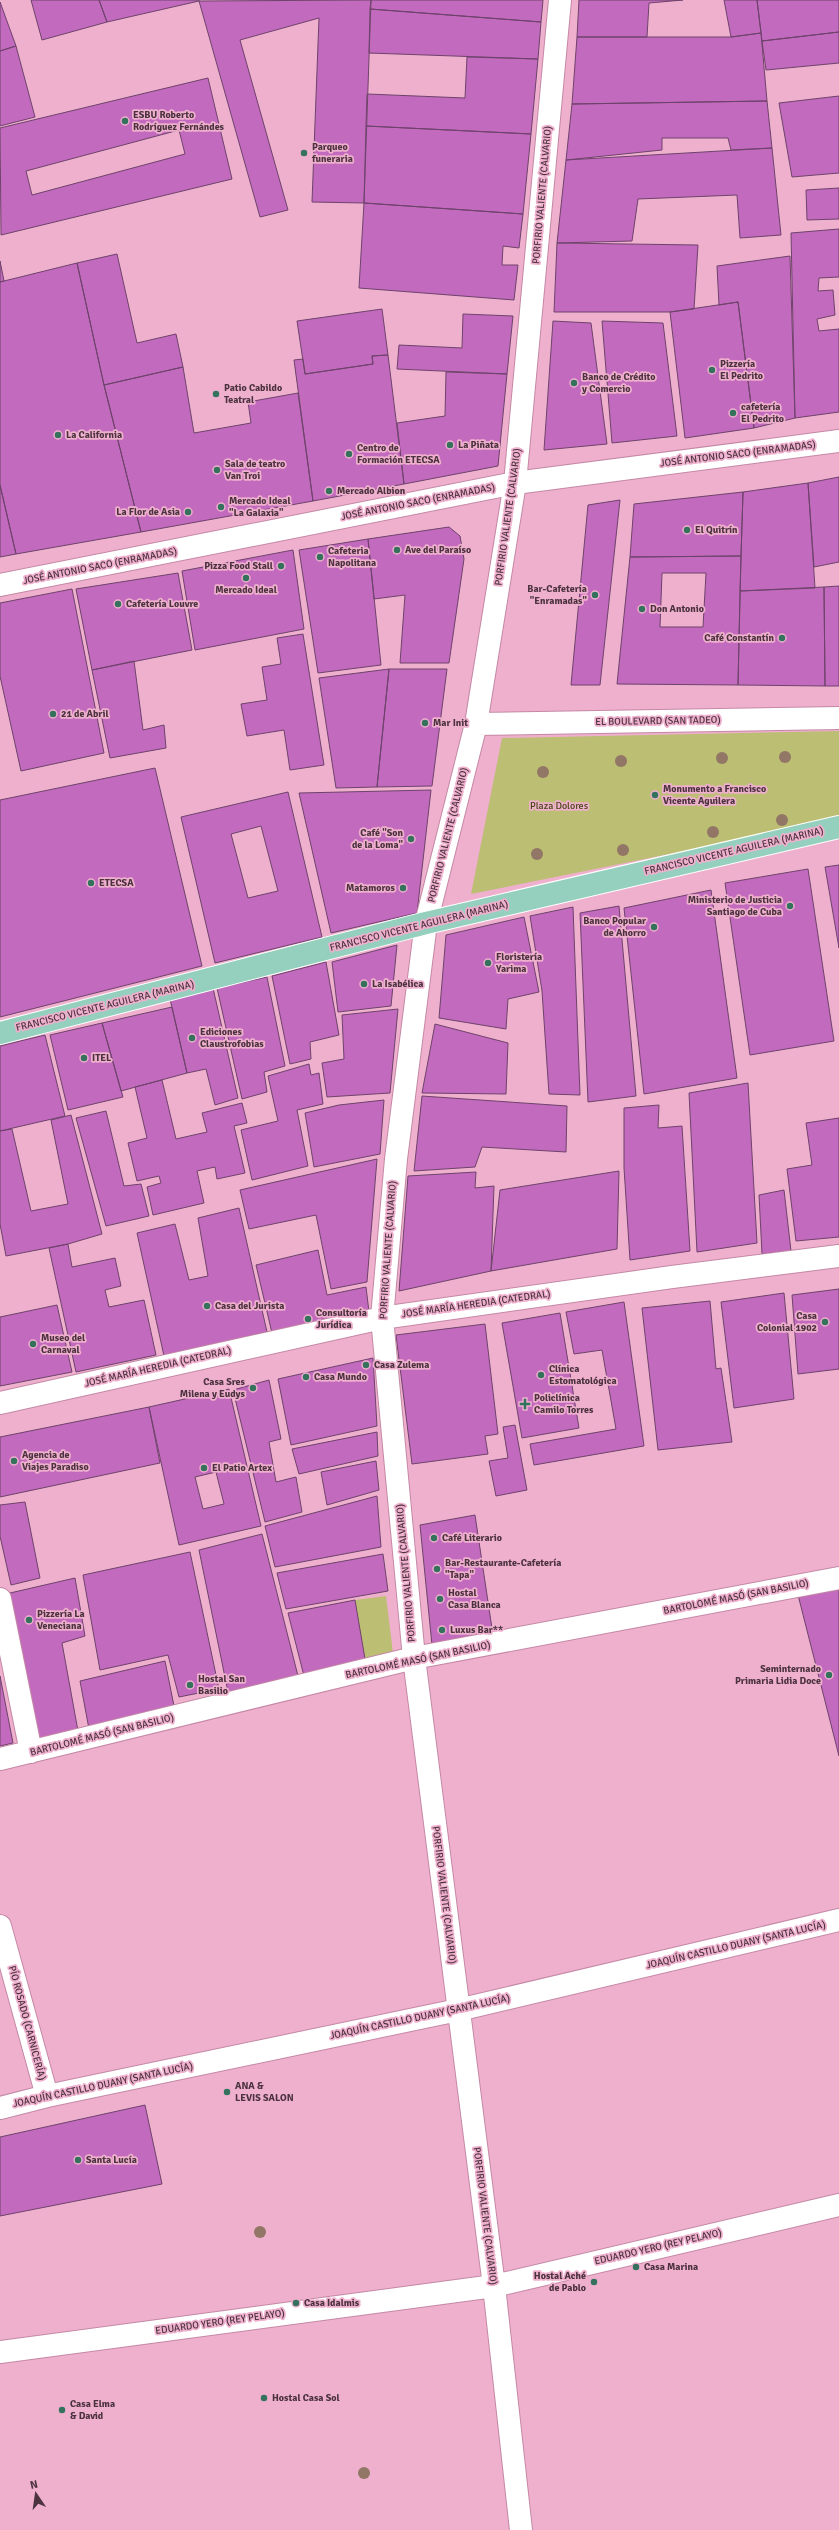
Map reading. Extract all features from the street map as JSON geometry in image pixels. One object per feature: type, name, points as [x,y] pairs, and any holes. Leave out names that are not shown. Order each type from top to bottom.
[{"type":"main road","name":"FRANCISCO VICENTE AGUILERA (MARINA)","points":[[0,1033],[426,923],[839,827]]},
{"type":"street","name":"PORFIRIO VALIENTE (CALVARIO)","points":[[521,2530],[494,2286],[414,1658],[382,1318],[396,1159],[426,923],[476,724],[515,483],[560,0]]},
{"type":"street","name":"JOSÉ ANTONIO SACO (ENRAMADAS)","points":[[0,585],[515,483],[839,442]]},
{"type":"street","name":"EL BOULEVARD (SAN TADEO)","points":[[476,724],[839,718]]},
{"type":"street","name":"JOSÉ MARÍA HEREDIA (CATEDRAL)","points":[[0,1403],[382,1318],[672,1277],[839,1256]]},
{"type":"street","name":"BARTOLOMÉ MASÓ (SAN BASILIO)","points":[[0,1759],[414,1658],[839,1578]]},
{"type":"street","points":[[0,1599],[31,1752]]},
{"type":"street","name":"JOAQUÍN CASTILLO DUANY (SANTA LUCÍA)","points":[[0,2108],[47,2096],[458,2010],[839,1920]]},
{"type":"street","name":"PÍO ROSADO (CARNICERÍA)","points":[[0,1926],[47,2096]]},
{"type":"street","name":"EDUARDO YERO (REY PELAYO)","points":[[0,2352],[494,2286],[839,2205]]},
{"type":"green space","name":"Plaza Dolores","points":[[839,731],[839,815],[828,822],[471,894],[502,738]]},
{"type":"green space","points":[[386,1596],[393,1653],[365,1659],[355,1600]]},
{"type":"building","points":[[31,0],[99,0],[107,22],[42,40]]},
{"type":"building","points":[[99,0],[199,0],[199,1],[107,22]]},
{"type":"building","points":[[371,0],[364,203],[312,202],[319,18],[240,40],[288,210],[260,217],[199,1]]},
{"type":"building","points":[[371,0],[543,0],[541,22],[370,9]]},
{"type":"building","points":[[579,0],[683,0],[649,3],[647,37],[577,37]]},
{"type":"building","points":[[724,0],[757,0],[761,33],[731,37]]},
{"type":"building","points":[[757,0],[839,0],[839,32],[762,41]]},
{"type":"building","points":[[0,2],[16,46],[0,51]]},
{"type":"building","points":[[370,9],[541,22],[538,59],[369,53]]},
{"type":"building","points":[[839,32],[839,63],[766,70],[762,41]]},
{"type":"building","points":[[761,33],[767,101],[572,104],[577,37],[731,37]]},
{"type":"building","points":[[16,46],[35,117],[0,126],[0,51]]},
{"type":"building","points":[[467,57],[538,59],[531,134],[366,126],[367,94],[465,98]]},
{"type":"building","points":[[208,78],[232,179],[1,235],[0,128]],"holes":[[[179,130],[185,154],[32,195],[26,171]]]},
{"type":"building","points":[[839,96],[839,173],[792,177],[779,103]]},
{"type":"building","points":[[767,101],[772,148],[731,150],[728,138],[662,138],[662,150],[566,160],[572,104]]},
{"type":"building","points":[[366,126],[531,134],[523,214],[364,203]]},
{"type":"building","points":[[772,148],[781,235],[740,238],[737,195],[638,199],[632,241],[557,243],[566,160]]},
{"type":"building","points":[[839,188],[839,219],[807,220],[806,190]]},
{"type":"building","points":[[364,203],[523,214],[519,248],[503,246],[502,265],[518,265],[514,300],[359,288]]},
{"type":"building","points":[[839,229],[839,277],[819,278],[818,291],[833,290],[835,315],[817,319],[819,331],[839,329],[839,412],[795,418],[791,233]]},
{"type":"building","points":[[557,243],[698,245],[694,309],[670,312],[554,312]]},
{"type":"building","points":[[117,254],[137,343],[176,334],[183,367],[104,385],[77,263]]},
{"type":"building","points":[[790,256],[795,418],[754,428],[738,302],[719,305],[717,266]]},
{"type":"building","points":[[0,261],[4,281],[0,282]]},
{"type":"building","name":"La California","points":[[77,263],[104,385],[141,532],[16,554],[0,485],[0,282]]},
{"type":"building","name":"Pizzería El Pedrito","points":[[738,302],[754,428],[685,438],[670,312]]},
{"type":"building","points":[[382,309],[388,355],[372,356],[373,364],[305,374],[297,321]]},
{"type":"building","points":[[463,314],[513,316],[507,374],[397,369],[399,345],[462,348]]},
{"type":"building","name":"Banco de Crédito y Comercio","points":[[553,321],[591,323],[607,444],[544,450]]},
{"type":"building","points":[[602,321],[663,323],[677,436],[612,443]]},
{"type":"building","points":[[388,355],[404,484],[313,501],[294,360],[303,359],[305,374],[373,364],[372,356]]},
{"type":"building","points":[[183,367],[194,433],[251,423],[248,402],[298,393],[313,501],[141,532],[104,385]]},
{"type":"building","name":"La Piñata","points":[[446,372],[507,374],[498,466],[404,484],[397,423],[445,416]]},
{"type":"building","points":[[839,477],[839,562],[814,567],[808,483]]},
{"type":"building","points":[[808,483],[815,588],[740,591],[743,492]]},
{"type":"building","points":[[0,485],[16,554],[0,557]]},
{"type":"building","name":"El Quitrín","points":[[743,492],[741,556],[630,557],[634,504]]},
{"type":"building","name":"Bar-Cafetería \"Enramadas\"","points":[[620,500],[600,685],[571,685],[588,505]]},
{"type":"building","points":[[449,527],[460,536],[464,559],[449,663],[400,663],[405,595],[374,599],[368,539]]},
{"type":"building","points":[[368,539],[381,665],[318,673],[299,550]]},
{"type":"building","points":[[293,550],[304,629],[195,650],[182,571]]},
{"type":"building","name":"Don Antonio","points":[[741,556],[738,685],[617,684],[630,557]],"holes":[[[662,573],[706,573],[703,627],[660,627]]]},
{"type":"building","points":[[178,573],[192,650],[92,670],[76,589]]},
{"type":"building","points":[[839,586],[839,686],[825,686],[824,587]]},
{"type":"building","name":"Café Constantín","points":[[824,587],[825,686],[738,685],[740,591]]},
{"type":"building","name":"21 de Abril","points":[[72,589],[104,753],[21,771],[0,676],[0,603]]},
{"type":"building","points":[[303,634],[324,765],[290,770],[284,730],[247,736],[241,704],[267,700],[262,667],[281,664],[277,638]]},
{"type":"building","points":[[134,661],[143,730],[164,725],[166,748],[110,758],[92,670]]},
{"type":"building","points":[[389,669],[447,669],[432,786],[377,787]]},
{"type":"building","points":[[389,669],[377,787],[336,788],[319,678]]},
{"type":"building","name":"ETECSA","points":[[155,768],[202,966],[0,1017],[0,800]]},
{"type":"building","points":[[431,790],[417,913],[331,933],[299,793]]},
{"type":"building","points":[[288,792],[322,937],[215,963],[181,817]],"holes":[[[261,826],[278,891],[248,898],[231,834]]]},
{"type":"building","points":[[839,865],[839,948],[825,867]]},
{"type":"building","points":[[808,869],[834,1041],[750,1055],[725,883]]},
{"type":"building","points":[[711,890],[737,1078],[644,1094],[624,908]]},
{"type":"building","points":[[619,906],[636,1096],[588,1102],[580,913]]},
{"type":"building","points":[[573,907],[580,1095],[549,1094],[542,991],[530,916]]},
{"type":"building","name":"Floristería Yarima","points":[[524,917],[539,992],[508,999],[506,1029],[439,1018],[446,935]]},
{"type":"building","name":"La Isabélica","points":[[397,945],[391,1006],[338,1012],[332,962]]},
{"type":"building","points":[[326,962],[339,1035],[310,1042],[311,1059],[290,1064],[272,976]]},
{"type":"building","points":[[267,977],[285,1066],[264,1072],[267,1092],[242,1099],[217,988]]},
{"type":"building","points":[[213,988],[238,1098],[215,1105],[206,1069],[187,1073],[170,999]]},
{"type":"building","points":[[172,1007],[187,1073],[121,1091],[102,1023]]},
{"type":"building","points":[[398,1009],[390,1093],[327,1097],[322,1063],[344,1059],[342,1015]]},
{"type":"building","points":[[102,1023],[123,1097],[68,1110],[50,1035]]},
{"type":"building","points":[[435,1024],[508,1043],[506,1094],[422,1093]]},
{"type":"building","points":[[45,1035],[65,1116],[0,1131],[0,1046]]},
{"type":"building","points":[[309,1064],[311,1075],[319,1073],[323,1104],[297,1110],[308,1166],[252,1180],[241,1130],[278,1121],[268,1076]]},
{"type":"building","points":[[162,1080],[176,1139],[207,1132],[202,1113],[242,1103],[247,1123],[234,1126],[245,1173],[217,1179],[215,1167],[197,1171],[204,1203],[153,1215],[147,1187],[161,1183],[159,1176],[137,1181],[128,1143],[147,1138],[135,1087]]},
{"type":"building","points":[[748,1083],[757,1243],[697,1252],[689,1093]]},
{"type":"building","points":[[422,1096],[567,1106],[566,1152],[482,1147],[475,1167],[414,1171]]},
{"type":"building","points":[[384,1100],[380,1154],[314,1167],[305,1113],[339,1105]]},
{"type":"building","points":[[659,1105],[658,1128],[682,1126],[690,1251],[630,1260],[624,1168],[624,1108]]},
{"type":"building","points":[[106,1111],[124,1186],[141,1184],[149,1216],[106,1226],[76,1118]]},
{"type":"building","points":[[71,1115],[102,1234],[68,1244],[6,1256],[0,1224],[0,1131],[12,1129],[31,1211],[68,1204],[51,1120]]},
{"type":"building","points":[[839,1118],[839,1237],[796,1241],[787,1169],[812,1165],[806,1123]]},
{"type":"building","points":[[377,1159],[367,1282],[331,1289],[316,1215],[249,1229],[240,1190]]},
{"type":"building","points":[[619,1171],[617,1249],[491,1271],[500,1190]]},
{"type":"building","points":[[476,1172],[475,1188],[494,1186],[491,1271],[399,1291],[408,1176]]},
{"type":"building","points":[[784,1190],[791,1251],[762,1254],[759,1195]]},
{"type":"building","name":"Casa del Jurista","points":[[239,1208],[267,1332],[164,1356],[137,1233],[175,1224],[189,1280],[208,1276],[198,1218]]},
{"type":"building","points":[[68,1244],[72,1267],[115,1258],[121,1286],[105,1290],[109,1307],[144,1300],[156,1355],[76,1372],[49,1248]]},
{"type":"building","points":[[318,1250],[327,1295],[366,1287],[369,1312],[272,1333],[256,1265]]},
{"type":"building","points":[[839,1289],[839,1369],[798,1374],[792,1295]]},
{"type":"building","points":[[784,1293],[794,1399],[734,1408],[721,1302]]},
{"type":"building","points":[[710,1301],[716,1369],[721,1368],[732,1442],[658,1450],[642,1308]]},
{"type":"building","points":[[624,1302],[644,1446],[534,1465],[530,1444],[616,1429],[602,1350],[574,1354],[566,1312]]},
{"type":"building","name":"Museo del Carnaval","points":[[57,1305],[72,1372],[0,1386],[0,1317]]},
{"type":"building","name":"Clínica Estomatológica","points":[[560,1313],[579,1428],[522,1438],[502,1323]]},
{"type":"building","points":[[485,1324],[498,1434],[485,1436],[488,1454],[412,1464],[396,1335]]},
{"type":"building","points":[[373,1358],[377,1426],[291,1445],[278,1379]]},
{"type":"building","points":[[269,1380],[281,1439],[269,1442],[276,1482],[296,1477],[302,1512],[265,1522],[233,1390]]},
{"type":"building","name":"El Patio Artex","points":[[229,1389],[261,1526],[179,1545],[149,1407]],"holes":[[[216,1472],[224,1504],[203,1509],[195,1477]]]},
{"type":"building","points":[[149,1407],[160,1463],[0,1497],[0,1437]]},
{"type":"building","points":[[515,1425],[527,1490],[496,1496],[489,1461],[508,1458],[503,1427]]},
{"type":"building","points":[[377,1432],[378,1456],[299,1474],[292,1449]]},
{"type":"building","points":[[376,1461],[379,1490],[327,1505],[321,1472]]},
{"type":"building","points":[[377,1496],[381,1547],[275,1567],[265,1526]]},
{"type":"building","points":[[25,1502],[40,1578],[11,1585],[0,1536],[0,1505]]},
{"type":"building","points":[[475,1515],[493,1635],[432,1645],[420,1525]]},
{"type":"building","points":[[262,1534],[298,1676],[228,1692],[199,1550]]},
{"type":"building","points":[[190,1552],[219,1689],[179,1697],[168,1655],[100,1670],[83,1575]]},
{"type":"building","points":[[383,1554],[388,1591],[286,1609],[277,1573]]},
{"type":"building","points":[[75,1578],[85,1636],[62,1643],[78,1731],[38,1739],[10,1593]]},
{"type":"building","name":"Seminternado Primaria Lidia Doce","points":[[839,1587],[839,1756],[798,1595]]},
{"type":"building","points":[[355,1600],[365,1659],[304,1676],[288,1613]]},
{"type":"building","points":[[165,1661],[174,1706],[89,1729],[80,1681]]},
{"type":"building","points":[[0,1676],[13,1743],[0,1746]]},
{"type":"building","name":"Santa Lucía","points":[[145,2105],[162,2184],[0,2216],[0,2137]]},
{"type":"place","name":"ESBU Roberto Rodríguez Fernándes","points":[[125,121]]},
{"type":"place","name":"Parqueo funeraria","points":[[304,153]]},
{"type":"place","name":"Pizzería El Pedrito","points":[[712,370]]},
{"type":"place","name":"Banco de Crédito y Comercio","points":[[574,383]]},
{"type":"place","name":"Patio Cabildo Teatral","points":[[216,394]]},
{"type":"place","name":"cafetería El Pedrito","points":[[733,413]]},
{"type":"place","name":"La California","points":[[58,435]]},
{"type":"place","name":"La Piñata","points":[[450,445]]},
{"type":"place","name":"Centro de Formación ETECSA","points":[[349,454]]},
{"type":"place","name":"Sala de teatro Van Troi","points":[[217,470]]},
{"type":"place","name":"Mercado Albion","points":[[329,491]]},
{"type":"place","name":"Mercado Ideal \"La Galaxia\"","points":[[221,507]]},
{"type":"place","name":"La Flor de Asia","points":[[188,512]]},
{"type":"place","name":"El Quitrín","points":[[687,530]]},
{"type":"place","name":"Ave del Paraíso","points":[[397,550]]},
{"type":"place","name":"Cafeteria Napolitana","points":[[320,557]]},
{"type":"place","name":"Pizza Food Stall","points":[[281,566]]},
{"type":"place","name":"Mercado Ideal","points":[[246,578]]},
{"type":"place","name":"Bar-Cafetería \"Enramadas\"","points":[[595,595]]},
{"type":"place","name":"Cafetería Louvre","points":[[118,604]]},
{"type":"place","name":"Don Antonio","points":[[642,609]]},
{"type":"place","name":"Café Constantín","points":[[782,638]]},
{"type":"place","name":"21 de Abril","points":[[53,714]]},
{"type":"place","name":"Mar Init","points":[[425,723]]},
{"type":"place","name":"Monumento a Francisco Vicente Aguilera","points":[[655,795]]},
{"type":"place","name":"Café \"Son de la Loma\"","points":[[411,839]]},
{"type":"place","name":"ETECSA","points":[[91,883]]},
{"type":"place","name":"Matamoros","points":[[403,888]]},
{"type":"place","name":"Ministerio de Justicia Santiago de Cuba","points":[[790,906]]},
{"type":"place","name":"Banco Popular de Ahorro","points":[[654,927]]},
{"type":"place","name":"Floristería Yarima","points":[[488,963]]},
{"type":"place","name":"La Isabélica","points":[[364,984]]},
{"type":"place","name":"Ediciones Claustrofobias","points":[[192,1038]]},
{"type":"place","name":"ITEL","points":[[84,1058]]},
{"type":"place","name":"Casa del Jurista","points":[[207,1306]]},
{"type":"place","name":"Consultoría Jurídica","points":[[308,1319]]},
{"type":"place","name":"Casa Colonial 1902","points":[[825,1322]]},
{"type":"place","name":"Museo del Carnaval","points":[[33,1344]]},
{"type":"place","name":"Casa Zulema","points":[[366,1365]]},
{"type":"place","name":"Clínica Estomatológica","points":[[541,1375]]},
{"type":"place","name":"Casa Mundo","points":[[306,1377]]},
{"type":"place","name":"Casa Sres Milena y Eudys","points":[[253,1388]]},
{"type":"place","name":"Policlínica Camilo Torres","points":[[525,1404]]},
{"type":"place","name":"Agencia de Viajes Paradiso","points":[[14,1461]]},
{"type":"place","name":"El Patio Artex","points":[[204,1468]]},
{"type":"place","name":"Café Literario","points":[[434,1538]]},
{"type":"place","name":"Bar-Restaurante-Cafetería \"Tapa\"","points":[[437,1569]]},
{"type":"place","name":"Hostal Casa Blanca","points":[[440,1599]]},
{"type":"place","name":"Pizzería La Veneciana","points":[[29,1620]]},
{"type":"place","name":"Luxus Bar**","points":[[442,1630]]},
{"type":"place","name":"Seminternado Primaria Lidia Doce","points":[[829,1675]]},
{"type":"place","name":"Hostal San Basilio","points":[[190,1685]]},
{"type":"place","name":"ANA & LEVIS SALON","points":[[227,2092]]},
{"type":"place","name":"Santa Lucía","points":[[78,2160]]},
{"type":"place","name":"Casa Marina","points":[[636,2267]]},
{"type":"place","name":"Hostal Aché de Pablo","points":[[594,2282]]},
{"type":"place","name":"Casa Idalmis","points":[[296,2303]]},
{"type":"place","name":"Hostal Casa Sol","points":[[264,2398]]},
{"type":"place","name":"Casa Elma & David","points":[[62,2410]]}]
